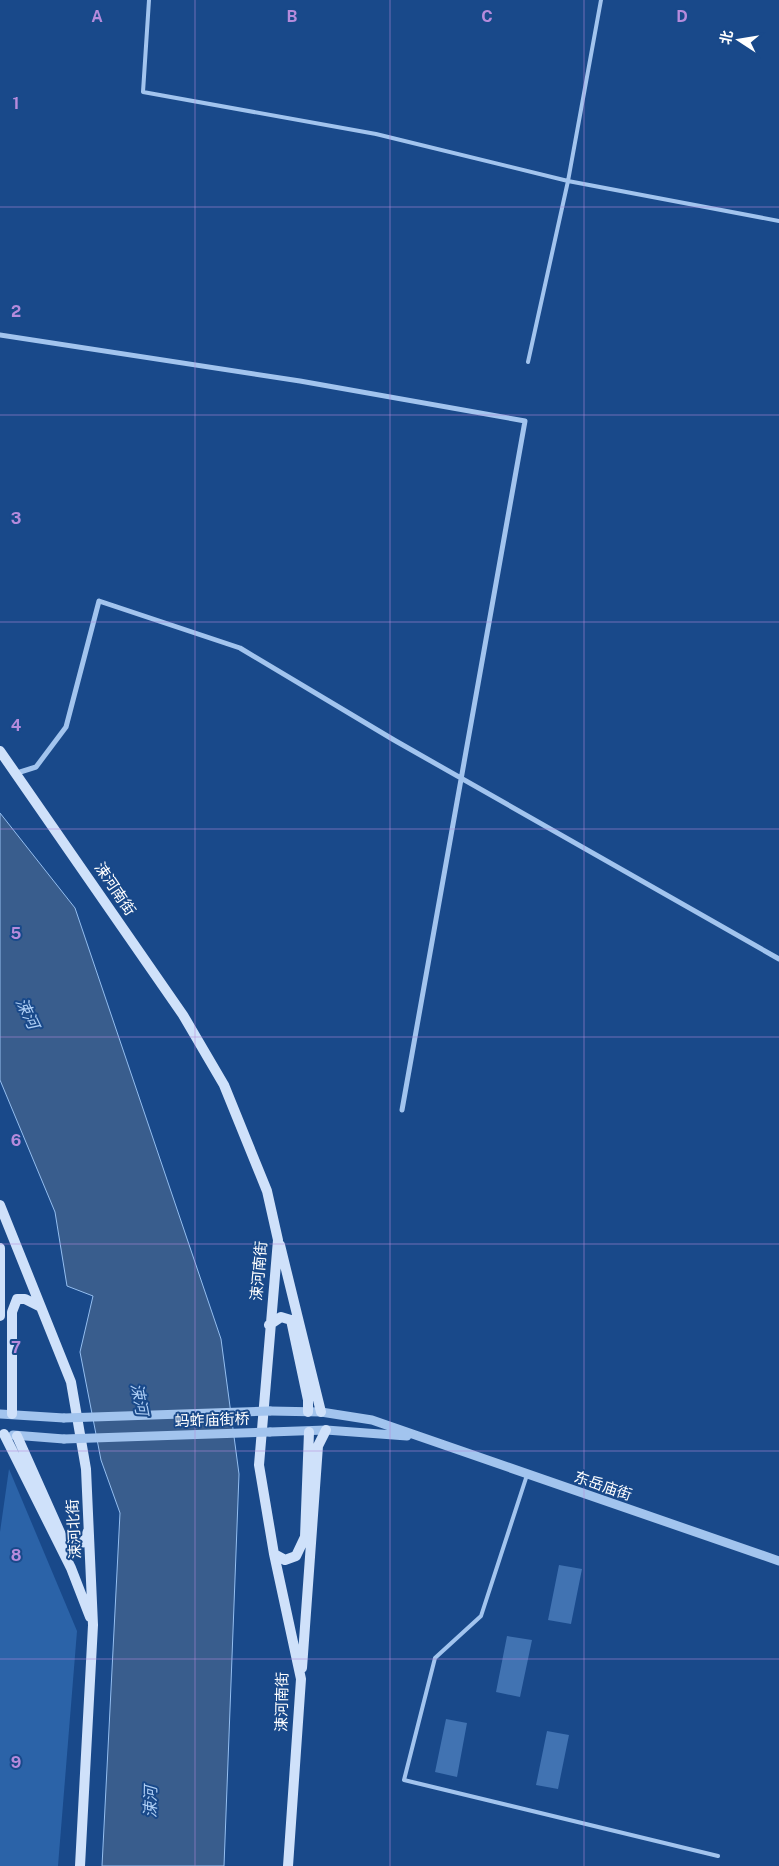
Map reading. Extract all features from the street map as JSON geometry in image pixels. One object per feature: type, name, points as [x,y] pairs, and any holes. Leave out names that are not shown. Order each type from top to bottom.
[{"type":"main road","name":"涑河南街","points":[[0,751],[188,1023],[224,1085],[267,1191],[278,1240],[258,1465],[274,1554],[301,1678],[288,1866]]},
{"type":"main road","points":[[267,1191],[321,1412]]},
{"type":"main road","name":"涑河北街","points":[[0,1205],[71,1382],[86,1469],[93,1624],[80,1866]]},
{"type":"main road","points":[[0,1248],[0,1316]]},
{"type":"main road","points":[[12,1414],[12,1312],[17,1299],[25,1299],[41,1307]]},
{"type":"main road","points":[[269,1325],[281,1317],[292,1320],[308,1400],[308,1412]]},
{"type":"main road","points":[[301,1678],[318,1446],[326,1430]]},
{"type":"main road","points":[[274,1554],[285,1560],[296,1556],[305,1538],[309,1432]]},
{"type":"main road","points":[[2,1434],[71,1568],[93,1624]]},
{"type":"main road","points":[[17,1436],[63,1539],[72,1546],[84,1542],[90,1525]]},
{"type":"street","points":[[0,335],[300,381],[525,422],[402,1110]]},
{"type":"street","points":[[17,774],[36,767],[66,727],[99,601],[240,648],[462,779],[779,959]]},
{"type":"street","name":"东岳庙街","points":[[12,1414],[64,1418],[270,1411],[321,1412],[372,1420],[779,1561]]},
{"type":"street","points":[[0,1414],[12,1414]]},
{"type":"street","name":"东岳庙街","points":[[270,1432],[326,1430],[417,1437]]},
{"type":"street","name":"蚂蚱庙街桥","points":[[17,1436],[64,1439],[270,1432]]},
{"type":"street","points":[[2,1434],[17,1436]]},
{"type":"lane","points":[[149,0],[143,92],[376,134],[568,181],[779,221]]},
{"type":"lane","points":[[528,362],[568,181],[601,0]]},
{"type":"lane","points":[[528,1474],[481,1616],[435,1658],[404,1780],[718,1856]]},
{"type":"shaded area","points":[[9,1469],[77,1631],[58,1866],[0,1866],[0,1532]]},
{"type":"water","name":"涑河","points":[[0,813],[75,908],[221,1339],[239,1474],[224,1866],[102,1866],[120,1513],[101,1460],[80,1352],[93,1296],[67,1286],[55,1212],[0,1080]]},
{"type":"building","points":[[559,1565],[582,1569],[571,1624],[548,1620]]},
{"type":"building","points":[[507,1636],[532,1640],[520,1697],[496,1692]]},
{"type":"building","points":[[446,1719],[467,1723],[457,1777],[435,1772]]},
{"type":"building","points":[[547,1731],[569,1735],[558,1789],[536,1785]]}]
